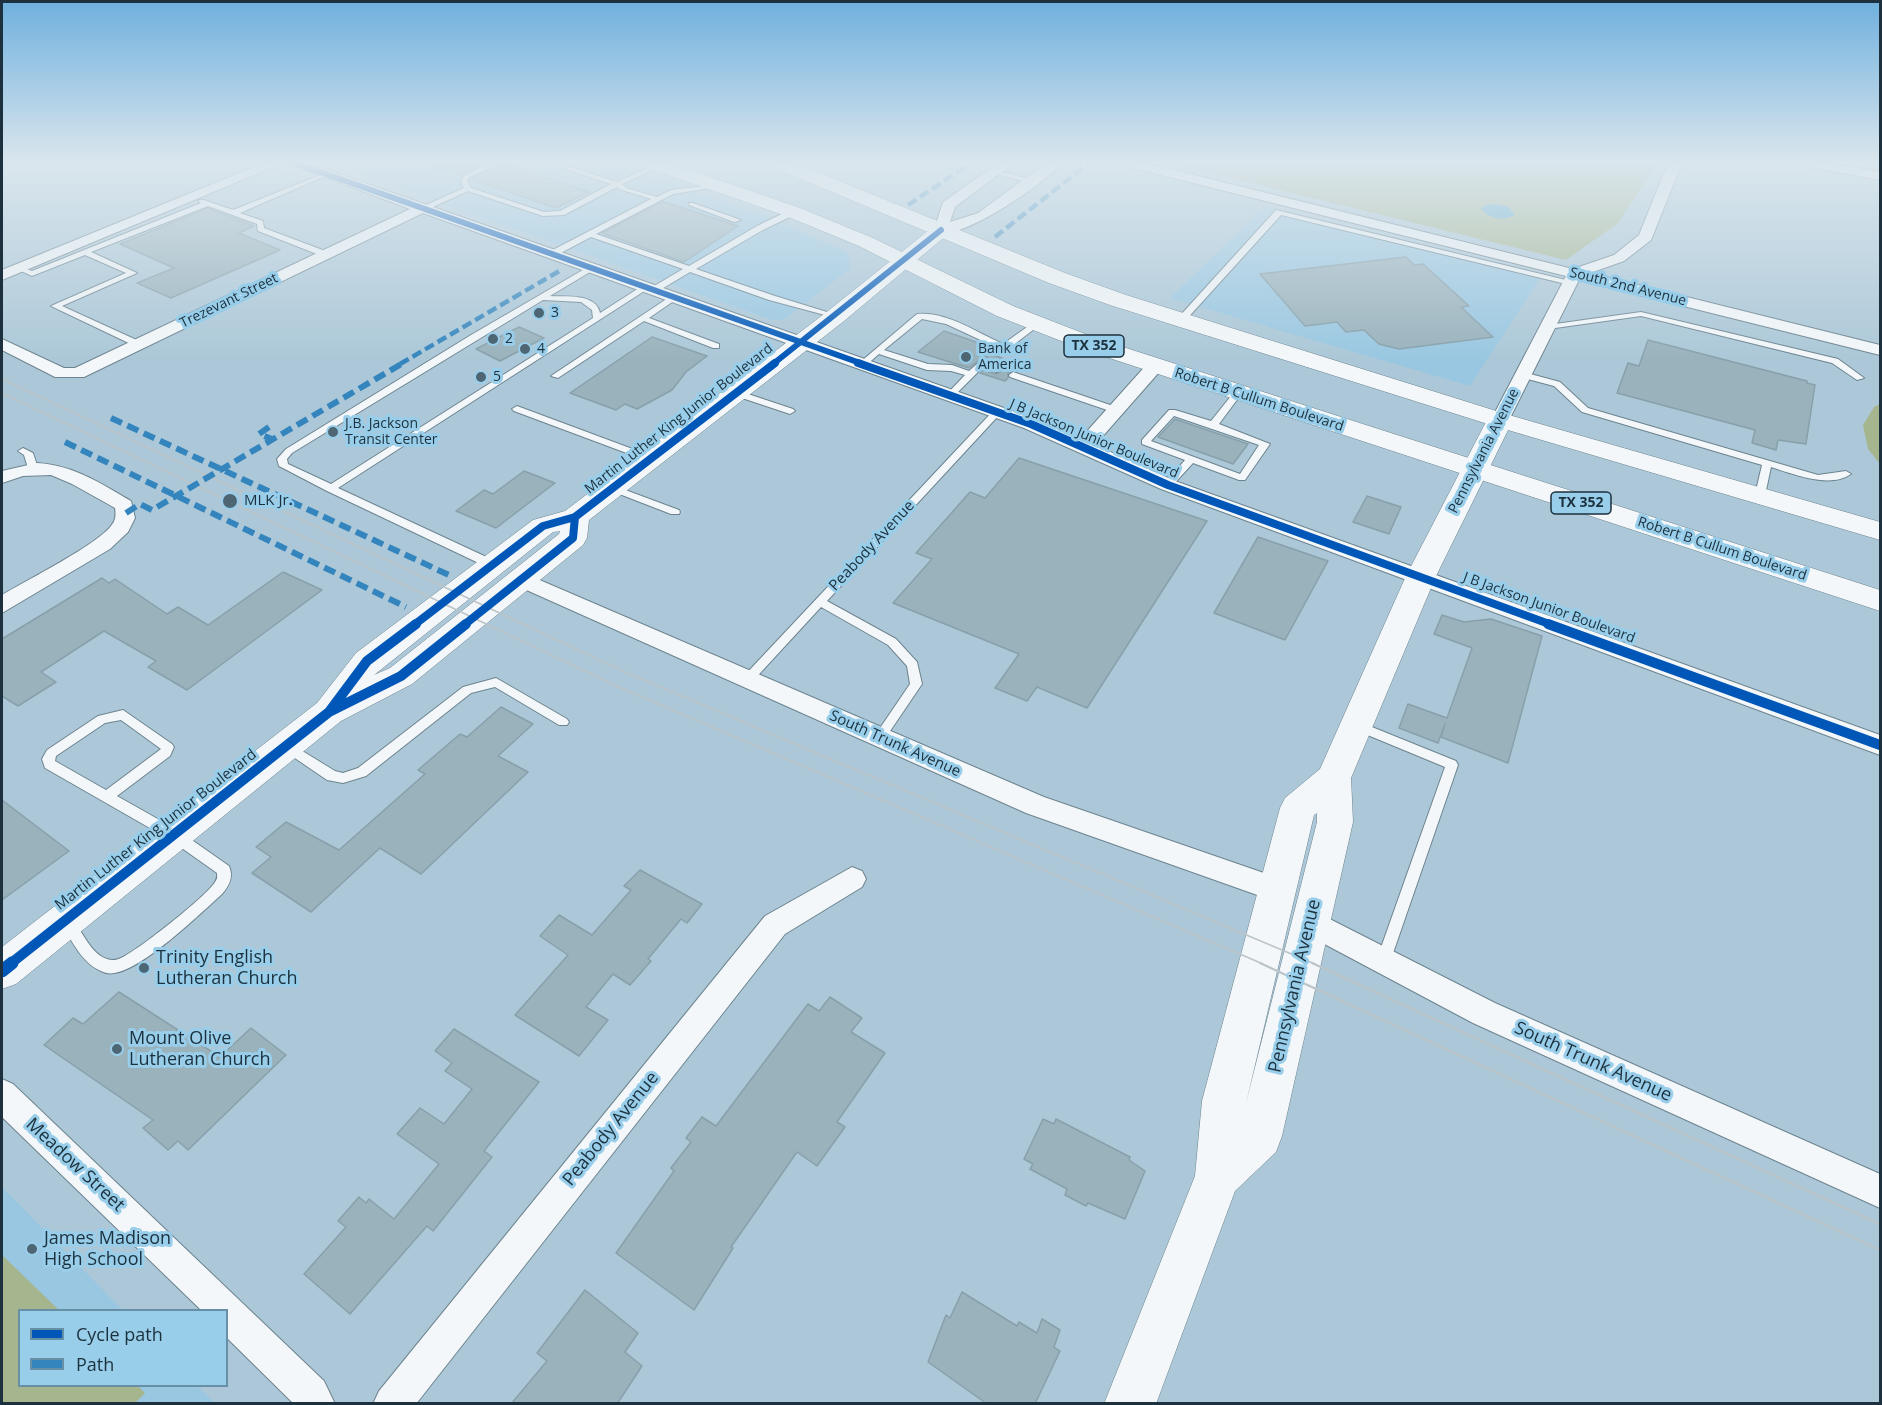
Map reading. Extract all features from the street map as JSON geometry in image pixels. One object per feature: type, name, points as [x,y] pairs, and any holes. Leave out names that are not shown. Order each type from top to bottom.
[{"type":"main road","name":"Robert B Cullum Boulevard","points":[[830,229],[1037,324],[1155,366],[1881,600]]},
{"type":"main road","points":[[938,229],[1057,279],[1181,320],[1500,420],[1881,531]]},
{"type":"main road","name":"Martin Luther King Junior Boulevard","points":[[329,712],[367,661],[543,526],[575,517],[836,316],[941,230]]},
{"type":"main road","name":"Pennsylvania Avenue","points":[[1130,1404],[1218,1176],[1224,1101],[1298,808],[1333,778],[1421,576],[1500,420]]},
{"type":"main road","name":"Martin Luther King Junior Boulevard","points":[[2,971],[329,712],[401,676],[573,538],[575,517]]},
{"type":"main road","name":"Pennsylvania Avenue","points":[[1218,1176],[1260,1136],[1335,822],[1333,778]]},
{"type":"street","points":[[2,275],[116,229]]},
{"type":"street","name":"Trezevant Street","points":[[2,344],[61,373],[68,374],[85,370],[379,229]]},
{"type":"street","name":"J B Jackson Junior Boulevard","points":[[476,229],[997,412],[1168,485],[1881,745]]},
{"type":"street","name":"Martin Luther King Junior Boulevard","points":[[941,230],[945,229]]},
{"type":"street","name":"South 2nd Avenue","points":[[1383,229],[1573,278],[1881,350]]},
{"type":"street","points":[[1573,278],[1618,258],[1646,237],[1649,229]]},
{"type":"street","name":"Pennsylvania Avenue","points":[[1500,420],[1573,278]]},
{"type":"street","points":[[1082,448],[1155,366]]},
{"type":"street","points":[[2,477],[28,459],[58,469],[124,505],[126,513],[124,524],[104,544],[2,605]]},
{"type":"street","name":"South Trunk Avenue","points":[[522,579],[1035,806],[1277,890]]},
{"type":"street","name":"Peabody Avenue","points":[[392,1404],[775,925],[852,879]]},
{"type":"street","name":"South Trunk Avenue","points":[[1310,922],[1484,1013],[1881,1191]]},
{"type":"street","name":"Meadow Street","points":[[2,1095],[224,1309]]},
{"type":"street","name":"Meadow Street","points":[[228,1313],[310,1394],[316,1404]]},
{"type":"lane","points":[[19,268],[32,274],[144,229]]},
{"type":"lane","points":[[261,229],[325,254]]},
{"type":"lane","points":[[550,255],[601,229]]},
{"type":"lane","points":[[330,489],[597,319],[763,229]]},
{"type":"lane","points":[[1181,320],[1265,229]]},
{"type":"lane","points":[[1354,229],[1573,278]]},
{"type":"lane","points":[[590,234],[689,270],[836,316]]},
{"type":"lane","points":[[85,252],[133,273],[55,306],[138,344]]},
{"type":"lane","points":[[491,564],[284,466],[282,459],[289,451],[539,298],[591,270]]},
{"type":"lane","points":[[539,298],[567,297],[583,300],[596,309],[597,319]]},
{"type":"lane","points":[[555,376],[674,298]]},
{"type":"lane","points":[[1548,327],[1641,314],[1835,361],[1860,378]]},
{"type":"lane","points":[[862,364],[920,316],[931,316],[1000,346]]},
{"type":"lane","points":[[642,318],[716,346]]},
{"type":"lane","points":[[950,395],[1000,346],[1009,344],[1037,324]]},
{"type":"lane","points":[[877,351],[927,367],[952,368],[971,374]]},
{"type":"lane","points":[[985,360],[997,369]]},
{"type":"lane","points":[[1012,375],[1116,410]]},
{"type":"lane","points":[[1523,375],[1557,384],[1585,410],[1818,478],[1845,474]]},
{"type":"lane","points":[[736,393],[790,411]]},
{"type":"lane","points":[[1213,426],[1238,393]]},
{"type":"lane","points":[[517,409],[651,459]]},
{"type":"lane","name":"Peabody Avenue","points":[[747,680],[997,412]]},
{"type":"lane","points":[[1172,412],[1213,426],[1265,444],[1242,478],[1145,442],[1172,412]]},
{"type":"lane","points":[[1168,485],[1191,459]]},
{"type":"lane","points":[[1760,495],[1767,464]]},
{"type":"lane","points":[[612,488],[675,512]]},
{"type":"lane","points":[[820,602],[892,642],[913,665],[916,684],[880,737]]},
{"type":"lane","points":[[286,747],[333,776],[343,778],[362,772],[467,690],[496,682],[563,722]]},
{"type":"lane","points":[[67,920],[92,957],[113,968],[129,961],[222,885],[225,877],[224,870],[174,835],[49,764],[48,759],[51,753],[102,719],[123,715],[168,747],[166,753],[107,796]]},
{"type":"lane","points":[[1356,726],[1452,765],[1384,959]]},
{"type":"shaded area","points":[[513,229],[794,229],[847,252],[851,268],[783,320],[772,320]]},
{"type":"shaded area","points":[[1242,229],[1356,229],[1542,275],[1470,386],[1170,298]]},
{"type":"shaded area","name":"James Madison High School","points":[[2,1187],[122,1309],[18,1309],[18,1387],[198,1387],[215,1403],[2,1403]]},
{"type":"green space","points":[[1437,229],[1611,229],[1566,260]]},
{"type":"green space","points":[[1880,404],[1880,464],[1868,449],[1863,425],[1874,407]]},
{"type":"green space","points":[[2,1255],[58,1309],[18,1309],[18,1387],[139,1387],[145,1393],[135,1403],[2,1403]]},
{"type":"building","points":[[158,229],[248,229],[239,233],[280,250],[171,298],[137,283],[174,268],[120,244]]},
{"type":"building","points":[[611,229],[734,229],[684,262],[602,233]]},
{"type":"building","points":[[1406,257],[1414,265],[1423,264],[1469,306],[1461,307],[1493,337],[1399,349],[1379,344],[1364,330],[1346,332],[1337,322],[1305,326],[1260,274]]},
{"type":"building","points":[[519,327],[544,338],[500,361],[476,349]]},
{"type":"building","name":"Bank of America","points":[[944,331],[988,346],[981,351],[1023,365],[1017,371],[1008,373],[1005,381],[980,373],[984,370],[996,374],[1003,370],[985,356],[969,368],[918,352]]},
{"type":"building","points":[[652,337],[707,356],[686,372],[672,390],[637,409],[625,404],[616,410],[570,393]]},
{"type":"building","points":[[1648,340],[1815,385],[1806,444],[1778,440],[1776,450],[1752,443],[1755,430],[1617,393],[1628,363],[1639,366]]},
{"type":"building","points":[[1175,419],[1248,444],[1233,464],[1158,437]]},
{"type":"building","points":[[1019,458],[1207,521],[1087,708],[1037,687],[1027,701],[995,688],[1019,654],[893,603],[932,559],[916,553],[970,492],[985,498]]},
{"type":"building","points":[[524,471],[555,483],[496,528],[456,511],[484,490],[493,494]]},
{"type":"building","points":[[1367,496],[1401,507],[1389,534],[1353,522]]},
{"type":"building","points":[[1258,537],[1328,561],[1285,640],[1214,613]]},
{"type":"building","points":[[283,572],[322,590],[187,690],[148,667],[156,661],[104,631],[41,672],[56,682],[18,706],[2,696],[2,639],[102,578],[109,583],[115,579],[167,614],[178,607],[208,625]]},
{"type":"building","points":[[1442,615],[1464,622],[1491,619],[1542,636],[1508,763],[1441,737],[1445,724],[1438,743],[1399,728],[1408,704],[1447,718],[1472,648],[1434,634]]},
{"type":"building","points":[[501,707],[533,724],[498,756],[528,772],[421,874],[380,848],[311,912],[252,873],[271,857],[256,847],[286,822],[339,850],[425,774],[418,770],[460,734],[467,737]]},
{"type":"building","points":[[2,800],[69,851],[2,900]]},
{"type":"building","points":[[640,870],[702,904],[687,923],[681,919],[648,959],[651,961],[630,985],[613,974],[586,1007],[608,1020],[579,1056],[515,1015],[568,955],[540,936],[559,915],[592,935],[631,890],[624,886]]},
{"type":"building","points":[[119,992],[220,1057],[251,1028],[286,1055],[188,1150],[178,1141],[168,1150],[143,1128],[153,1120],[44,1045],[73,1018],[83,1024]]},
{"type":"building","points":[[830,997],[862,1018],[851,1032],[885,1053],[837,1122],[845,1127],[817,1166],[797,1152],[731,1247],[733,1248],[694,1310],[616,1253],[674,1171],[671,1168],[691,1142],[686,1138],[702,1117],[716,1126],[808,1004],[819,1011]]},
{"type":"building","points":[[454,1029],[539,1082],[484,1151],[492,1157],[433,1231],[427,1226],[350,1314],[304,1274],[346,1227],[338,1221],[359,1197],[366,1203],[369,1199],[394,1219],[439,1164],[397,1134],[420,1108],[444,1124],[472,1089],[445,1071],[452,1063],[435,1051]]},
{"type":"building","points":[[1043,1119],[1054,1124],[1056,1119],[1130,1157],[1129,1160],[1145,1171],[1125,1219],[1088,1203],[1086,1206],[1065,1195],[1067,1189],[1030,1169],[1033,1164],[1024,1159]]},
{"type":"building","points":[[585,1290],[638,1333],[625,1352],[642,1366],[617,1404],[511,1404],[547,1361],[537,1353]]},
{"type":"building","points":[[962,1292],[1017,1326],[1019,1322],[1037,1333],[1042,1319],[1060,1330],[1054,1347],[1060,1351],[1035,1404],[987,1404],[928,1362],[946,1315],[950,1318]]},
{"type":"tram line","points":[[2,379],[625,672],[1315,964]]},
{"type":"tram line","points":[[2,393],[612,684],[1263,964]]},
{"type":"tram line","points":[[1260,963],[1880,1250]]},
{"type":"tram line","points":[[1312,963],[1880,1224]]},
{"type":"marked path","points":[[995,237],[1006,229]]},
{"type":"marked path","points":[[126,513],[140,504],[152,510],[561,270]]},
{"type":"marked path","points":[[111,418],[449,575]]},
{"type":"marked path","points":[[269,427],[259,434],[272,439]]},
{"type":"marked path","points":[[65,442],[406,607]]},
{"type":"cycle path","points":[[480,229],[1031,424],[1168,485],[1880,745]]},
{"type":"cycle path","points":[[329,712],[367,661],[543,526],[575,517],[836,316],[941,230]]},
{"type":"cycle path","points":[[2,971],[329,712],[401,676],[573,538],[575,517]]},
{"type":"place","name":"3","points":[[539,313]]},
{"type":"place","name":"2","points":[[493,339]]},
{"type":"place","name":"4","points":[[525,349]]},
{"type":"place","name":"Bank of America","points":[[966,357]]},
{"type":"place","name":"5","points":[[481,377]]},
{"type":"place","name":"J.B. Jackson Transit Center","points":[[333,432]]},
{"type":"place","name":"MLK Jr.","points":[[230,501]]},
{"type":"place","name":"Trinity English Lutheran Church","points":[[144,968]]},
{"type":"place","name":"Mount Olive Lutheran Church","points":[[117,1049]]},
{"type":"place","name":"James Madison High School","points":[[32,1249]]}]
